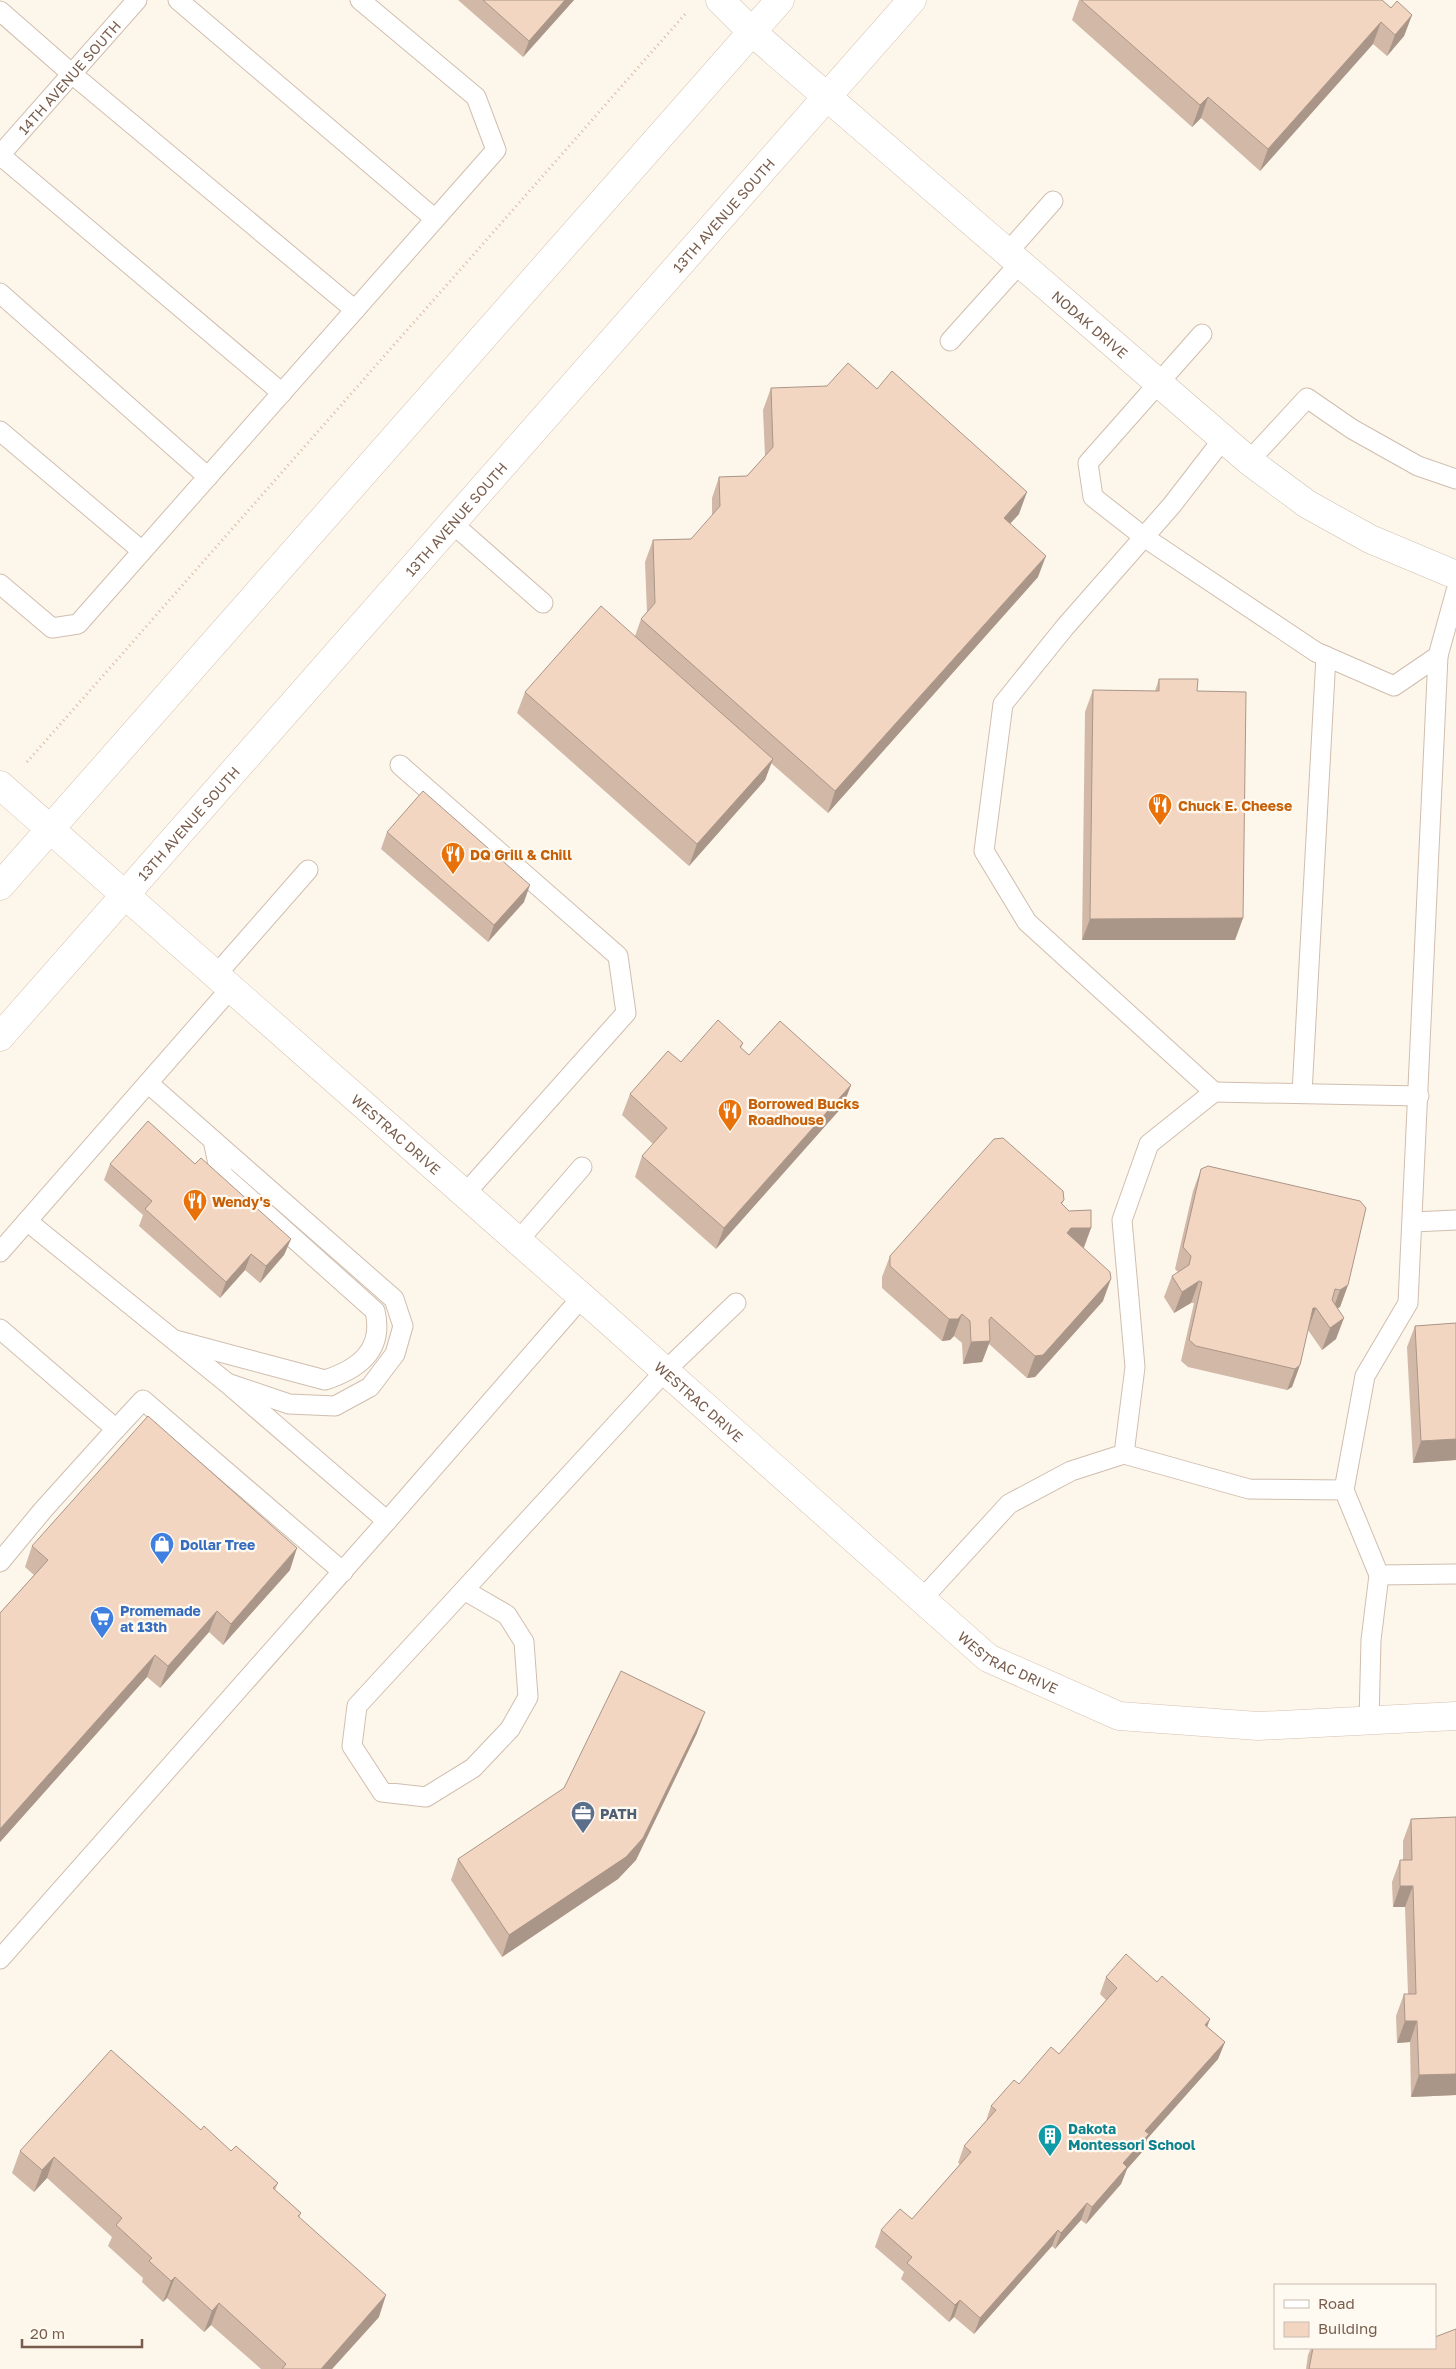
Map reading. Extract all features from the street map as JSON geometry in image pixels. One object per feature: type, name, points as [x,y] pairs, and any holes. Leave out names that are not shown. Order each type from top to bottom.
[{"type":"street","name":"NODAK DRIVE","points":[[720,0],[752,32],[1249,460],[1307,504],[1370,540],[1456,575]]},
{"type":"street","points":[[0,886],[780,0]]},
{"type":"street","name":"13TH AVENUE SOUTH","points":[[0,1037],[912,0]]},
{"type":"street","name":"WESTRAC DRIVE","points":[[0,785],[582,1297],[988,1658],[1119,1716],[1258,1726],[1456,1716]]},
{"type":"lane","name":"14TH AVENUE SOUTH","points":[[0,155],[137,0]]},
{"type":"lane","points":[[178,0],[435,219]]},
{"type":"lane","points":[[0,584],[52,628],[78,624],[496,150],[476,97],[360,0]]},
{"type":"lane","points":[[0,11],[72,74],[355,310]]},
{"type":"lane","points":[[0,155],[282,393]]},
{"type":"lane","points":[[950,341],[1014,257],[1053,200]]},
{"type":"lane","points":[[0,293],[208,477]]},
{"type":"lane","points":[[1202,334],[1088,463],[1093,497],[1144,537],[1316,652],[1394,686],[1438,656]]},
{"type":"lane","points":[[1249,460],[1307,398],[1352,429],[1418,466],[1456,479]]},
{"type":"lane","points":[[0,431],[142,551]]},
{"type":"lane","points":[[1214,1092],[1027,922],[984,851],[1003,704],[1065,627],[1172,505],[1223,439]]},
{"type":"lane","points":[[453,524],[543,603]]},
{"type":"lane","points":[[1369,1721],[1371,1640],[1379,1575],[1344,1490],[1365,1376],[1408,1304],[1438,656],[1456,591]]},
{"type":"lane","points":[[1302,1093],[1326,656]]},
{"type":"lane","points":[[400,765],[618,956],[626,1013],[464,1195]]},
{"type":"lane","points":[[0,1252],[148,1083],[308,870]]},
{"type":"lane","points":[[148,1083],[394,1299],[403,1326],[395,1354],[370,1387],[335,1406],[289,1404],[227,1383]]},
{"type":"lane","points":[[1124,1454],[1135,1367],[1122,1220],[1149,1144],[1214,1092],[1419,1096]]},
{"type":"lane","points":[[175,1340],[325,1380],[345,1374],[361,1362],[375,1344],[379,1327],[376,1311],[224,1176],[218,1164],[213,1140]]},
{"type":"lane","points":[[518,1241],[582,1167]]},
{"type":"lane","points":[[1413,1222],[1456,1220]]},
{"type":"lane","points":[[27,1221],[227,1383],[388,1521]]},
{"type":"lane","points":[[0,1959],[388,1521],[582,1297]]},
{"type":"lane","points":[[464,1590],[507,1615],[524,1642],[528,1697],[510,1729],[473,1768],[426,1797],[382,1792],[352,1746],[358,1706],[464,1590],[665,1371],[736,1303]]},
{"type":"lane","points":[[0,1329],[116,1429]]},
{"type":"lane","points":[[0,1562],[43,1510],[143,1400],[343,1572]]},
{"type":"lane","points":[[922,1600],[1009,1504],[1071,1471],[1124,1454],[1249,1489],[1344,1490]]},
{"type":"lane","points":[[1379,1575],[1456,1574]]},
{"type":"path","points":[[39,749],[691,8]]},
{"type":"building","points":[[483,0],[565,0],[529,41]]},
{"type":"building","points":[[1081,0],[1382,0],[1391,8],[1397,1],[1412,15],[1395,35],[1381,22],[1268,149],[1208,97],[1200,105]]},
{"type":"building","points":[[848,363],[877,389],[892,371],[1027,492],[1004,518],[1046,556],[835,791],[641,619],[655,603],[653,540],[691,539],[720,506],[719,477],[747,476],[773,447],[771,388],[827,386]]},
{"type":"building","points":[[601,606],[773,759],[697,844],[525,692]]},
{"type":"building","name":"Chuck E. Cheese","points":[[1159,679],[1198,679],[1197,691],[1246,692],[1243,918],[1090,919],[1093,690],[1159,691]]},
{"type":"building","name":"DQ Grill & Chill","points":[[423,791],[530,885],[494,925],[387,832]]},
{"type":"building","name":"Borrowed Bucks Roadhouse","points":[[718,1020],[743,1043],[740,1047],[749,1055],[780,1021],[851,1085],[724,1228],[642,1156],[667,1128],[630,1094],[668,1051],[681,1062]]},
{"type":"building","name":"Wendy's","points":[[148,1121],[195,1164],[201,1158],[291,1239],[266,1266],[251,1254],[226,1282],[145,1209],[152,1201],[110,1164]]},
{"type":"building","points":[[1003,1138],[1063,1191],[1064,1200],[1061,1203],[1069,1211],[1091,1210],[1091,1228],[1071,1228],[1067,1233],[1110,1272],[1111,1279],[1043,1355],[1035,1356],[991,1317],[989,1320],[990,1341],[971,1342],[970,1321],[962,1314],[958,1319],[949,1319],[890,1266],[890,1256],[994,1139]]},
{"type":"building","points":[[1208,1166],[1360,1201],[1366,1208],[1348,1285],[1340,1290],[1335,1289],[1332,1300],[1344,1318],[1330,1328],[1316,1308],[1313,1308],[1300,1365],[1295,1369],[1196,1346],[1189,1340],[1202,1282],[1199,1281],[1182,1292],[1172,1276],[1189,1265],[1191,1256],[1183,1247],[1201,1169]]},
{"type":"building","points":[[1456,1323],[1456,1439],[1421,1441],[1415,1326]]},
{"type":"building","name":"Promemade at 13th","points":[[148,1416],[297,1548],[231,1624],[217,1611],[168,1666],[155,1655],[0,1829],[0,1613],[48,1560],[32,1546]]},
{"type":"building","name":"PATH","points":[[621,1671],[705,1712],[643,1838],[626,1857],[509,1935],[458,1859],[564,1788]]},
{"type":"building","points":[[1456,1817],[1456,2074],[1419,2075],[1417,2021],[1405,2021],[1404,1994],[1416,1994],[1413,1886],[1400,1886],[1400,1860],[1412,1860],[1411,1819]]},
{"type":"building","name":"Dakota Montessori School","points":[[1126,1954],[1157,1982],[1162,1976],[1210,2019],[1205,2025],[1225,2042],[1145,2131],[1149,2134],[1123,2163],[1127,2167],[1092,2207],[1087,2203],[1061,2233],[1058,2230],[980,2318],[960,2300],[955,2305],[907,2263],[912,2257],[881,2230],[900,2209],[912,2219],[971,2152],[964,2146],[996,2110],[991,2106],[1014,2080],[1019,2084],[1051,2047],[1059,2054],[1117,1988],[1106,1977]]},
{"type":"building","points":[[111,2050],[201,2130],[204,2126],[231,2151],[236,2146],[278,2183],[273,2188],[301,2213],[298,2216],[386,2295],[321,2369],[282,2369],[286,2364],[219,2303],[212,2311],[175,2277],[171,2281],[149,2261],[152,2258],[116,2225],[122,2218],[54,2157],[42,2170],[20,2151]]},
{"type":"building","points":[[1456,2329],[1456,2369],[1309,2369],[1313,2349],[1436,2349],[1436,2337]]},
{"type":"place","name":"Chuck E. Cheese","points":[[1160,826]]},
{"type":"place","name":"DQ Grill & Chill","points":[[453,875]]},
{"type":"place","name":"Borrowed Bucks Roadhouse","points":[[730,1132]]},
{"type":"place","name":"Wendy's","points":[[195,1222]]},
{"type":"place","name":"Dollar Tree","points":[[162,1565]]},
{"type":"place","name":"Promemade at 13th","points":[[102,1639]]},
{"type":"place","name":"PATH","points":[[583,1834]]},
{"type":"place","name":"Dakota Montessori School","points":[[1050,2157]]}]
